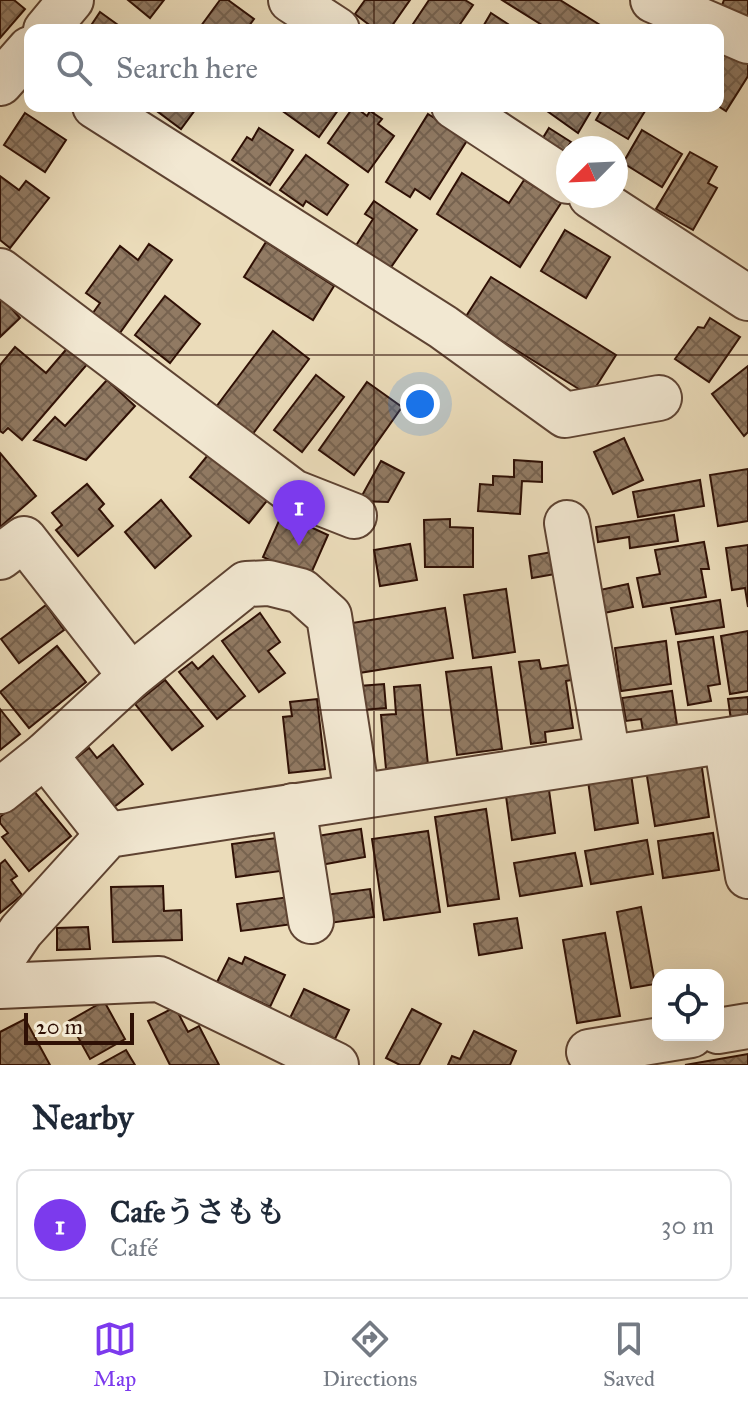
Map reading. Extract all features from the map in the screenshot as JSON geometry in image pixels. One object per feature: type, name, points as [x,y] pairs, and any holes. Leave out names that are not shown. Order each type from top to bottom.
[{"type":"street","points":[[52,24],[71,0]]},
{"type":"street","points":[[291,0],[328,24]]},
{"type":"street","points":[[653,0],[709,24]]},
{"type":"street","points":[[724,31],[748,41]]},
{"type":"street","points":[[104,112],[443,327],[565,415],[659,398]]},
{"type":"street","points":[[463,112],[556,173]]},
{"type":"street","points":[[609,208],[748,298]]},
{"type":"street","points":[[0,271],[293,492],[354,516]]},
{"type":"street","points":[[567,523],[608,758]]},
{"type":"street","points":[[0,557],[24,539],[131,676]]},
{"type":"street","points":[[0,791],[45,755],[131,676],[246,584],[269,583],[301,591],[329,616],[357,795]]},
{"type":"street","points":[[0,962],[21,931],[108,835],[737,739],[748,876]]},
{"type":"street","points":[[45,755],[108,835]]},
{"type":"street","points":[[293,806],[311,921]]},
{"type":"street","points":[[0,986],[159,979],[306,1060]]},
{"type":"street","points":[[724,1030],[748,1026]]},
{"type":"street","points":[[589,1052],[655,1041]]},
{"type":"building","points":[[0,0],[14,0],[25,9],[0,38]]},
{"type":"building","points":[[128,0],[164,0],[150,18]]},
{"type":"building","points":[[220,0],[228,0],[254,19],[250,24],[202,24]]},
{"type":"building","points":[[365,0],[410,0],[393,24],[368,24],[355,14]]},
{"type":"building","points":[[429,0],[465,0],[473,5],[460,24],[413,24]]},
{"type":"building","points":[[502,0],[560,0],[598,24],[540,24]]},
{"type":"building","points":[[724,0],[748,0],[748,18],[721,8]]},
{"type":"building","points":[[100,12],[117,24],[92,24]]},
{"type":"building","points":[[491,13],[508,24],[485,24]]},
{"type":"building","points":[[724,46],[748,58],[748,76],[726,111]]},
{"type":"building","points":[[158,112],[194,112],[181,129]]},
{"type":"building","points":[[284,112],[337,112],[319,137]]},
{"type":"building","points":[[350,112],[362,112],[367,116],[372,112],[382,119],[378,124],[394,136],[368,172],[328,143]]},
{"type":"building","points":[[548,112],[590,112],[578,133]]},
{"type":"building","points":[[601,112],[644,112],[628,139],[628,136],[596,120]]},
{"type":"building","points":[[25,113],[66,140],[45,172],[4,145]]},
{"type":"building","points":[[428,114],[468,139],[430,199],[415,189],[410,197],[386,182]]},
{"type":"building","points":[[259,128],[293,150],[270,185],[232,160],[247,137],[252,140]]},
{"type":"building","points":[[549,128],[562,136],[556,136],[556,157],[538,146]]},
{"type":"building","points":[[642,130],[682,154],[662,187],[628,166],[628,154]]},
{"type":"building","points":[[690,152],[717,167],[708,183],[717,188],[693,230],[656,209]]},
{"type":"building","points":[[306,155],[348,185],[327,215],[306,201],[303,206],[280,190]]},
{"type":"building","points":[[462,173],[509,203],[524,180],[556,200],[558,208],[520,267],[437,214]]},
{"type":"building","points":[[0,176],[19,190],[26,181],[49,198],[10,248],[0,240]]},
{"type":"building","points":[[374,201],[417,230],[389,270],[355,247],[373,219],[365,214]]},
{"type":"building","points":[[565,230],[610,257],[586,298],[541,271]]},
{"type":"building","points":[[266,242],[334,286],[313,320],[244,277]]},
{"type":"building","points":[[149,244],[172,260],[117,337],[90,317],[100,303],[86,293],[120,246],[138,260]]},
{"type":"building","points":[[491,277],[616,355],[590,396],[465,318]]},
{"type":"building","points":[[0,296],[20,318],[0,337]]},
{"type":"building","points":[[165,296],[200,324],[170,363],[135,335]]},
{"type":"building","points":[[710,318],[740,337],[709,382],[675,359],[698,327],[704,328]]},
{"type":"building","points":[[273,331],[309,359],[252,435],[216,407]]},
{"type":"building","points":[[76,338],[95,355],[22,440],[8,428],[3,433],[0,431],[0,365],[15,347],[46,373]]},
{"type":"building","points":[[748,366],[748,432],[744,436],[712,394]]},
{"type":"building","points":[[316,375],[344,397],[302,452],[274,430]]},
{"type":"building","points":[[107,380],[135,406],[86,460],[34,440],[55,417],[65,426]]},
{"type":"building","points":[[367,382],[402,407],[354,475],[319,450]]},
{"type":"building","points":[[624,438],[643,480],[613,494],[594,452]]},
{"type":"building","points":[[212,450],[270,497],[249,523],[190,477]]},
{"type":"building","points":[[0,453],[36,496],[0,527]]},
{"type":"building","points":[[514,460],[542,462],[542,482],[522,481],[520,514],[478,511],[480,484],[493,485],[493,476],[514,477]]},
{"type":"building","points":[[381,461],[404,473],[388,502],[359,501]]},
{"type":"building","points":[[748,469],[748,521],[718,526],[710,475]]},
{"type":"building","points":[[700,480],[704,506],[638,517],[633,492]]},
{"type":"building","points":[[87,484],[104,504],[99,509],[113,526],[78,556],[56,530],[62,525],[52,513]]},
{"type":"building","points":[[161,500],[191,536],[155,568],[125,532]]},
{"type":"building","points":[[282,514],[328,535],[309,578],[263,557]]},
{"type":"building","points":[[674,515],[678,541],[630,548],[629,537],[598,542],[596,527]]},
{"type":"building","points":[[450,519],[450,527],[473,528],[473,567],[425,567],[424,520]]},
{"type":"building","points":[[704,542],[709,569],[701,569],[706,597],[643,607],[637,578],[660,574],[655,550]]},
{"type":"building","points":[[410,544],[417,580],[380,586],[374,550]]},
{"type":"building","points":[[748,545],[748,607],[745,588],[732,590],[726,548]]},
{"type":"building","points":[[558,551],[561,573],[532,578],[529,556]]},
{"type":"building","points":[[628,584],[633,607],[604,613],[600,590]]},
{"type":"building","points":[[506,589],[515,652],[473,658],[464,595]]},
{"type":"building","points":[[720,600],[724,627],[676,634],[671,608]]},
{"type":"building","points":[[46,605],[64,630],[19,663],[1,639]]},
{"type":"building","points":[[445,608],[453,658],[359,673],[352,623]]},
{"type":"building","points":[[260,613],[280,642],[268,651],[285,673],[259,692],[222,641]]},
{"type":"building","points":[[748,631],[748,691],[730,694],[721,636]]},
{"type":"building","points":[[713,637],[720,684],[708,686],[711,701],[688,705],[678,642]]},
{"type":"building","points":[[666,641],[671,684],[621,691],[615,648]]},
{"type":"building","points":[[57,646],[86,682],[29,728],[0,692]]},
{"type":"building","points":[[213,656],[245,696],[217,719],[179,672],[192,662],[198,669]]},
{"type":"building","points":[[539,660],[541,669],[575,664],[577,679],[566,681],[573,728],[545,732],[546,742],[531,744],[519,662]]},
{"type":"building","points":[[491,667],[502,749],[457,755],[446,672]]},
{"type":"building","points":[[165,680],[203,726],[172,750],[135,704]]},
{"type":"building","points":[[384,684],[386,708],[362,710],[359,686]]},
{"type":"building","points":[[420,685],[428,765],[386,769],[381,715],[396,714],[394,687]]},
{"type":"building","points":[[672,691],[677,725],[643,731],[641,719],[626,721],[622,698]]},
{"type":"building","points":[[748,697],[748,717],[731,720],[728,699]]},
{"type":"building","points":[[317,699],[325,769],[289,773],[283,717],[292,716],[290,702]]},
{"type":"building","points":[[0,709],[20,734],[0,750]]},
{"type":"building","points":[[113,745],[143,784],[109,811],[70,763],[89,748],[97,758]]},
{"type":"building","points":[[701,761],[709,817],[655,826],[646,770]]},
{"type":"building","points":[[631,774],[638,823],[595,830],[588,781]]},
{"type":"building","points":[[33,790],[71,836],[29,871],[2,837],[8,833],[0,823],[0,817]]},
{"type":"building","points":[[549,790],[555,833],[512,840],[506,796]]},
{"type":"building","points":[[486,809],[499,899],[448,906],[435,817]]},
{"type":"building","points":[[361,829],[365,857],[315,866],[311,837]]},
{"type":"building","points":[[428,831],[440,912],[384,920],[372,839]]},
{"type":"building","points":[[713,833],[719,870],[663,878],[658,841]]},
{"type":"building","points":[[292,836],[296,869],[236,877],[232,844]]},
{"type":"building","points":[[647,840],[653,874],[591,884],[585,851]]},
{"type":"building","points":[[575,853],[582,886],[520,896],[514,863]]},
{"type":"building","points":[[5,860],[17,876],[11,880],[22,895],[0,913],[0,864]]},
{"type":"building","points":[[163,886],[164,911],[181,910],[182,940],[113,942],[111,887]]},
{"type":"building","points":[[370,889],[374,917],[322,924],[317,896]]},
{"type":"building","points":[[289,897],[293,924],[241,931],[237,904]]},
{"type":"building","points":[[641,907],[652,969],[652,984],[631,988],[617,912]]},
{"type":"building","points":[[517,918],[522,948],[479,955],[474,924]]},
{"type":"building","points":[[88,927],[90,949],[57,950],[57,928]]},
{"type":"building","points":[[605,933],[620,1016],[577,1023],[563,940]]},
{"type":"building","points":[[245,957],[285,975],[270,1007],[217,982],[229,958],[242,964]]},
{"type":"building","points":[[304,989],[349,1010],[335,1039],[290,1018]]},
{"type":"building","points":[[104,1001],[125,1039],[90,1059],[69,1021]]},
{"type":"building","points":[[175,1007],[188,1032],[199,1026],[219,1065],[170,1065],[148,1021]]},
{"type":"building","points":[[412,1009],[441,1024],[419,1065],[400,1065],[386,1058]]},
{"type":"building","points":[[25,1019],[50,1065],[0,1065],[0,1032]]},
{"type":"building","points":[[474,1031],[516,1051],[510,1065],[448,1065],[452,1056],[460,1059]]},
{"type":"building","points":[[126,1050],[135,1065],[99,1065]]},
{"type":"building","points":[[748,1054],[748,1065],[685,1065]]},
{"type":"place","name":"Cafeうさもも","points":[[299,546]]}]
